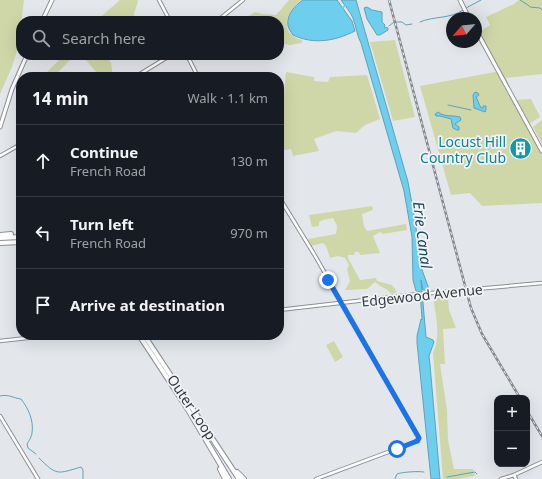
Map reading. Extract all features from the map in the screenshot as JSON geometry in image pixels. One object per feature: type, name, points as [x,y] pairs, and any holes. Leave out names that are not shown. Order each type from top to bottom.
[{"type":"highway","points":[[0,235],[16,236]]},
{"type":"highway","points":[[0,238],[16,236]]},
{"type":"highway","points":[[0,244],[16,242]]},
{"type":"highway","name":"Outer Loop","points":[[142,340],[187,408],[229,479]]},
{"type":"highway","name":"Outer Loop","points":[[147,340],[239,479]]},
{"type":"highway","points":[[218,461],[225,479]]},
{"type":"highway","points":[[230,464],[244,479]]},
{"type":"main road","points":[[44,16],[52,0]]},
{"type":"main road","points":[[460,0],[466,12]]},
{"type":"main road","points":[[482,41],[542,151]]},
{"type":"main road","points":[[19,72],[25,60]]},
{"type":"main road","points":[[0,126],[16,79]]},
{"type":"street","points":[[159,0],[167,16]]},
{"type":"street","points":[[223,16],[243,0]]},
{"type":"street","points":[[143,72],[164,60]]},
{"type":"street","points":[[190,60],[196,72]]},
{"type":"street","points":[[0,156],[16,147]]},
{"type":"street","points":[[284,205],[419,438],[418,441],[316,479]]},
{"type":"street","name":"Edgewood Avenue","points":[[284,309],[542,283]]},
{"type":"street","points":[[0,341],[16,339]]},
{"type":"street","points":[[0,416],[38,479]]},
{"type":"street","points":[[501,479],[514,476],[542,462]]},
{"type":"green space","points":[[0,0],[24,0],[22,16],[16,16],[16,54],[0,94]]},
{"type":"green space","points":[[120,0],[138,0],[134,16],[102,16]]},
{"type":"green space","points":[[289,0],[301,0],[290,12],[287,27],[289,32],[302,40],[302,43],[290,45],[284,44],[284,16],[249,16],[255,12],[276,15]]},
{"type":"green space","name":"Locust Hill Country Club","points":[[519,0],[542,0],[542,74],[506,78],[515,100],[531,99],[540,117],[527,125],[542,154],[542,203],[482,206],[470,193],[451,195],[420,86],[500,71],[482,38],[482,30],[490,25],[486,17],[514,4]]},
{"type":"green space","points":[[395,40],[415,117],[393,121],[370,42]]},
{"type":"green space","points":[[59,60],[70,60],[58,72],[47,72]]},
{"type":"green space","points":[[86,60],[109,60],[112,72],[96,72]]},
{"type":"green space","points":[[286,72],[314,77],[314,81],[328,82],[330,77],[367,75],[380,119],[365,125],[356,133],[336,131],[314,139],[319,151],[293,156],[291,149],[284,150],[284,95]]},
{"type":"green space","points":[[542,120],[542,144],[533,127]]},
{"type":"green space","points":[[372,206],[373,210],[362,214],[364,226],[367,231],[406,224],[407,230],[383,234],[380,232],[373,236],[380,253],[360,255],[359,252],[355,252],[354,255],[348,255],[348,258],[360,280],[376,278],[377,281],[392,285],[397,292],[393,294],[375,282],[367,289],[345,290],[350,281],[347,269],[349,265],[345,258],[338,256],[330,258],[326,246],[323,243],[311,246],[308,239],[336,234],[337,226],[333,218],[323,220],[319,222],[319,226],[312,227],[309,215]]},
{"type":"green space","points":[[433,297],[448,297],[449,310],[456,328],[443,329],[445,364],[440,364],[447,410],[448,440],[454,469],[473,469],[475,476],[458,479],[443,479],[433,353],[437,333]]},
{"type":"green space","points":[[334,341],[343,357],[335,362],[326,345]]},
{"type":"water","points":[[303,0],[337,0],[352,21],[355,31],[340,37],[317,41],[293,35],[288,27],[288,18],[294,8]]},
{"type":"water","points":[[341,0],[356,0],[408,182],[421,267],[430,292],[423,290],[421,280],[426,337],[434,342],[429,356],[440,479],[431,479],[417,343],[417,336],[421,319],[422,320],[420,292],[416,291],[413,280],[412,237],[404,191],[354,21]]},
{"type":"water","points":[[367,7],[372,10],[382,12],[382,22],[385,25],[384,27],[388,28],[388,30],[380,35],[377,35],[367,19],[364,8]]},
{"type":"water","points":[[475,92],[479,95],[476,97],[481,108],[486,106],[485,112],[474,108],[473,95]]},
{"type":"water","points":[[438,112],[440,114],[460,117],[461,120],[455,124],[459,127],[459,130],[453,128],[451,119],[436,116],[435,114]]},
{"type":"waterway","points":[[466,8],[481,0]]},
{"type":"waterway","points":[[520,0],[530,7],[540,8],[542,10]]},
{"type":"waterway","points":[[420,22],[453,15],[463,10]]},
{"type":"waterway","points":[[389,26],[394,22]]},
{"type":"waterway","points":[[396,22],[402,22],[406,25],[412,24]]},
{"type":"waterway","points":[[448,105],[471,110]]},
{"type":"waterway","points":[[0,396],[21,399],[26,406],[30,414],[32,428],[32,436],[27,444],[28,448],[36,454]]},
{"type":"waterway","points":[[39,458],[54,471],[58,472],[81,467],[83,470],[83,479]]},
{"type":"waterway","points":[[395,479],[399,473],[424,472]]},
{"type":"waterway","points":[[447,477],[475,472],[477,474]]},
{"type":"railway","points":[[389,0],[471,308],[482,334],[518,395]]},
{"type":"railway","points":[[530,416],[542,436]]},
{"type":"place","name":"Locust Hill Country Club","points":[[521,149]]},
{"type":"route","points":[[328,280],[419,438],[417,441],[397,449]]},
{"type":"water label","name":"Erie Canal","points":[[423,235]]}]
